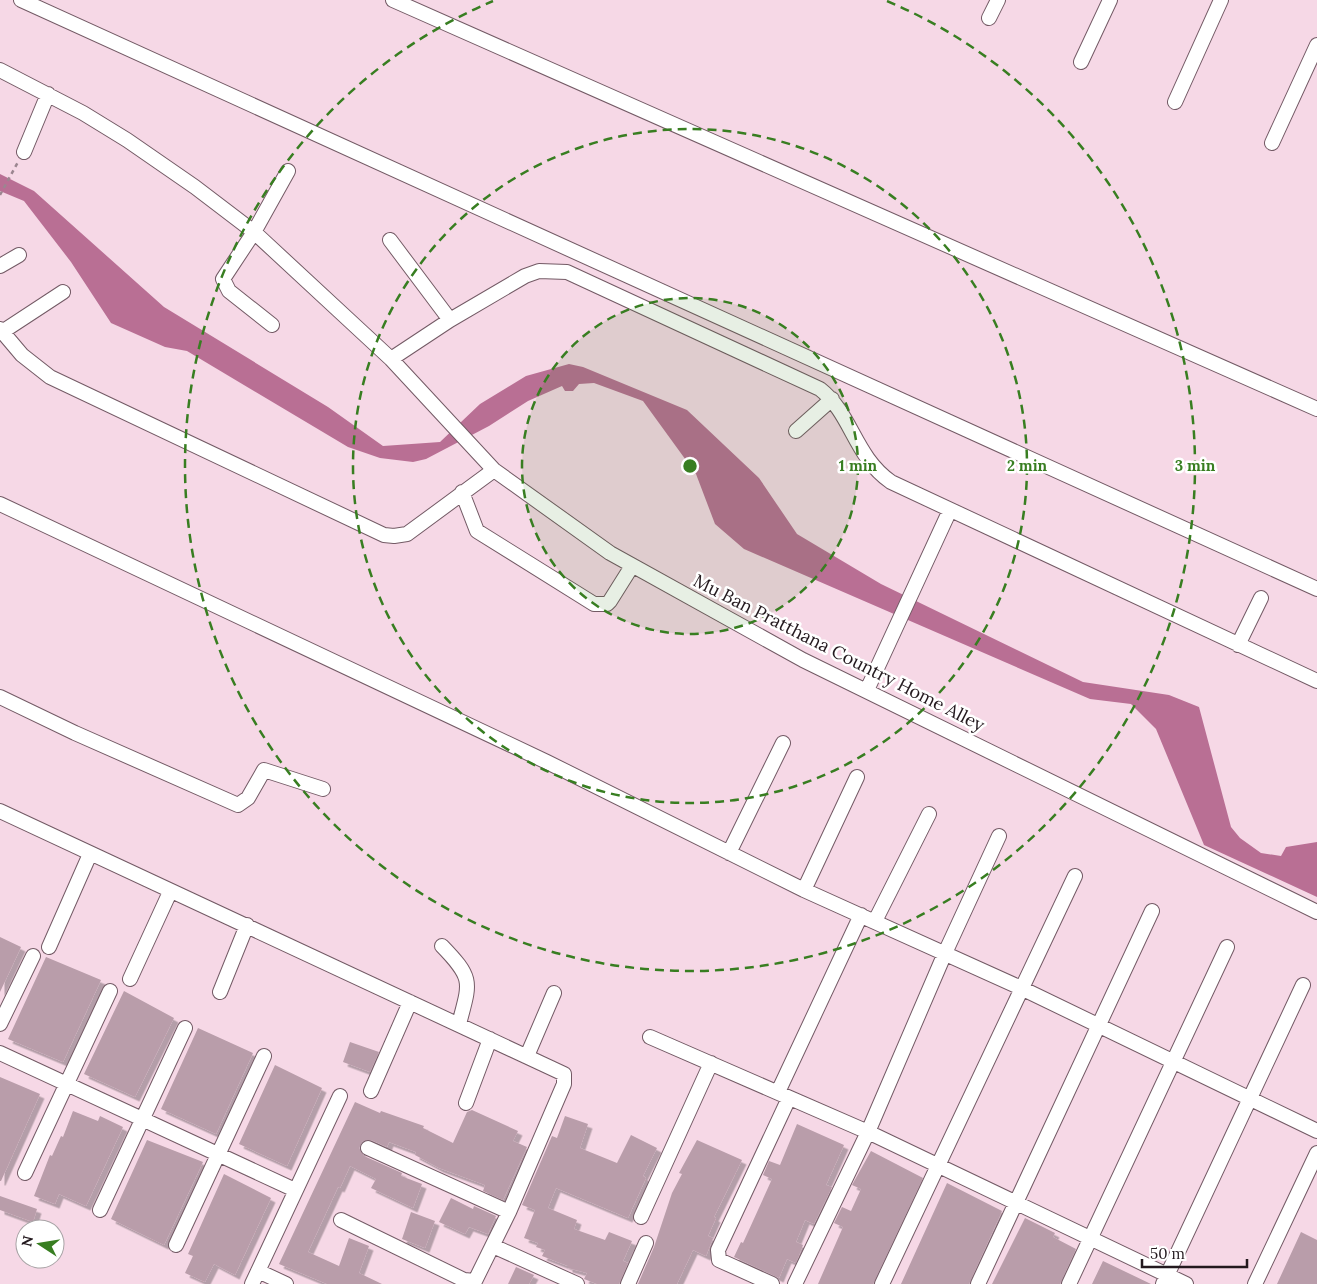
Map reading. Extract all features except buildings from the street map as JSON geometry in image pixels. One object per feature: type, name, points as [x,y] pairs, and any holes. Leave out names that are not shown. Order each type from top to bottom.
[{"type":"street","points":[[21,0],[1317,588]]},
{"type":"street","points":[[393,0],[1317,409]]},
{"type":"street","points":[[989,18],[998,0]]},
{"type":"street","points":[[1081,62],[1110,0]]},
{"type":"street","points":[[1175,102],[1221,0]]},
{"type":"street","points":[[1272,143],[1317,44]]},
{"type":"street","name":"Mu Ban Pratthana Country Home Alley","points":[[0,70],[83,113],[127,140],[195,187],[254,232],[391,359],[448,418],[494,470],[580,532],[632,566],[803,660],[1317,912]]},
{"type":"street","points":[[24,152],[48,94]]},
{"type":"street","points":[[272,325],[229,291],[223,279],[254,232],[288,171]]},
{"type":"street","points":[[390,240],[450,320]]},
{"type":"street","points":[[0,266],[19,255]]},
{"type":"street","points":[[391,359],[450,320],[525,276],[539,271],[567,272],[808,382],[832,398],[868,462],[878,473],[891,482],[1317,681]]},
{"type":"street","points":[[63,292],[1,331],[22,355],[50,377],[384,535],[407,534],[494,470]]},
{"type":"street","points":[[796,431],[832,398]]},
{"type":"street","points":[[462,492],[477,531],[594,604],[607,604],[632,566]]},
{"type":"street","points":[[0,504],[547,762],[804,890],[945,952],[1317,1130]]},
{"type":"street","points":[[866,690],[950,510]]},
{"type":"street","points":[[1238,645],[1261,598]]},
{"type":"street","points":[[0,697],[75,733],[238,805],[248,798],[264,770],[323,789]]},
{"type":"street","points":[[729,853],[783,743]]},
{"type":"street","points":[[804,890],[857,777]]},
{"type":"street","points":[[0,811],[170,892],[247,925],[561,1071],[566,1078],[509,1212],[478,1277],[474,1281],[469,1281],[342,1220]]},
{"type":"street","points":[[875,921],[929,814]]},
{"type":"street","points":[[795,1284],[868,1132],[945,952],[999,836]]},
{"type":"street","points":[[49,947],[90,854]]},
{"type":"street","points":[[882,1284],[1075,876]]},
{"type":"street","points":[[130,978],[170,892]]},
{"type":"street","points":[[978,1284],[1152,911]]},
{"type":"street","points":[[772,1284],[719,1260],[718,1250],[860,915]]},
{"type":"street","points":[[220,992],[247,925]]},
{"type":"street","points":[[442,946],[459,963],[468,979],[468,990],[459,1024]]},
{"type":"street","points":[[1069,1284],[1227,947]]},
{"type":"street","points":[[0,1024],[33,956]]},
{"type":"street","points":[[1165,1279],[1303,985]]},
{"type":"street","points":[[24,1173],[110,991]]},
{"type":"street","points":[[527,1056],[554,994]]},
{"type":"street","points":[[371,1090],[410,1002]]},
{"type":"street","points":[[100,1210],[185,1028]]},
{"type":"street","points":[[650,1037],[868,1132],[1016,1202],[1165,1279],[1186,1284]]},
{"type":"street","points":[[466,1103],[490,1039]]},
{"type":"street","points":[[0,1053],[218,1156],[295,1190]]},
{"type":"street","points":[[176,1245],[264,1056]]},
{"type":"street","points":[[641,1216],[711,1063]]},
{"type":"street","points":[[252,1284],[340,1096]]},
{"type":"street","points":[[368,1148],[509,1212]]},
{"type":"street","points":[[1255,1284],[1317,1153]]},
{"type":"street","points":[[628,1284],[646,1244]]},
{"type":"street","points":[[493,1246],[578,1284]]},
{"type":"street","points":[[258,1271],[286,1284]]},
{"type":"path","points":[[0,195],[14,168]]},
{"type":"shaded area","points":[[0,174],[34,191],[164,307],[328,407],[383,446],[440,442],[480,404],[526,376],[569,364],[583,367],[687,410],[759,478],[797,534],[881,584],[1083,682],[1169,695],[1199,707],[1231,827],[1240,838],[1261,853],[1281,856],[1286,847],[1317,842],[1317,897],[1204,845],[1156,729],[1131,704],[1090,699],[744,549],[715,524],[696,474],[643,401],[594,383],[579,384],[573,391],[565,391],[562,386],[528,401],[489,426],[426,459],[413,462],[380,458],[348,447],[187,351],[165,347],[111,323],[71,262],[24,201],[0,191]]}]
